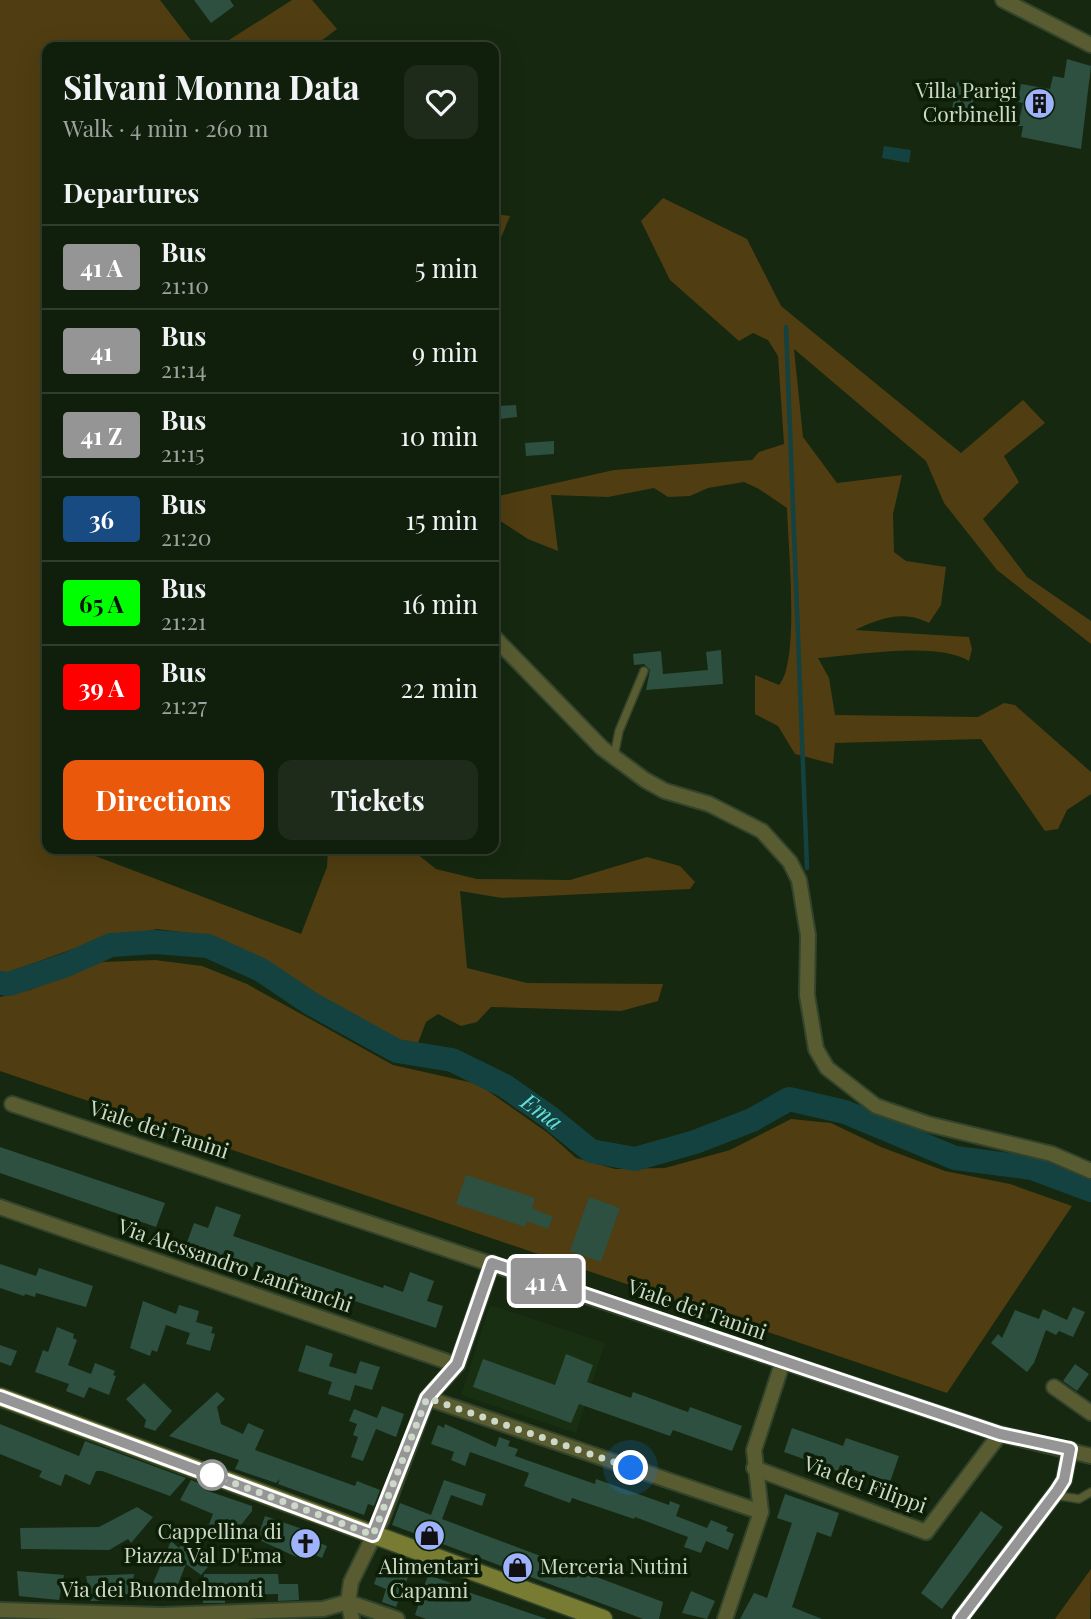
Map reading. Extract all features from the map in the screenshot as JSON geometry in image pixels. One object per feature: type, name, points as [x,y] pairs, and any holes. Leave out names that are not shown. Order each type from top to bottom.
[{"type":"main road","points":[[0,1397],[603,1619]]},
{"type":"street","points":[[1003,0],[1091,45]]},
{"type":"street","points":[[499,642],[602,748],[645,780],[665,791],[709,804],[762,831],[790,862],[799,880],[808,935],[807,995],[816,1049],[835,1075],[876,1105],[928,1124],[1052,1154],[1091,1171]]},
{"type":"street","name":"Viale dei Tanini","points":[[12,1104],[1000,1434],[1091,1456]]},
{"type":"street","name":"Via Alessandro Lanfranchi","points":[[0,1207],[457,1364]]},
{"type":"street","points":[[352,1619],[348,1602],[351,1582],[373,1535],[427,1398],[457,1364],[492,1263]]},
{"type":"street","points":[[725,1619],[761,1512],[754,1450],[783,1361]]},
{"type":"street","points":[[1054,1387],[1091,1413]]},
{"type":"street","points":[[427,1398],[761,1512]]},
{"type":"street","name":"Via dei Filippi","points":[[754,1468],[926,1532],[1000,1434]]},
{"type":"street","points":[[960,1619],[1064,1480],[1070,1449]]},
{"type":"street","points":[[348,1602],[397,1619]]},
{"type":"street","name":"Via dei Buondelmonti","points":[[0,1610],[160,1617],[323,1609],[348,1602]]},
{"type":"lane","points":[[614,756],[619,731],[644,671]]},
{"type":"lane","points":[[1054,1495],[1079,1499],[1091,1492]]},
{"type":"shaded area","points":[[0,0],[160,0],[192,42],[42,42],[42,854],[90,854],[301,934],[327,867],[328,854],[417,854],[436,869],[477,879],[570,880],[647,857],[680,866],[695,882],[690,889],[502,898],[460,891],[467,968],[527,983],[663,984],[658,1001],[621,1011],[491,1007],[477,1022],[461,1026],[438,1014],[426,1022],[418,1043],[395,1041],[301,985],[205,935],[157,929],[87,944],[0,975]]},
{"type":"shaded area","points":[[292,0],[312,0],[337,29],[320,42],[226,42]]},
{"type":"shaded area","points":[[663,198],[747,239],[781,306],[961,453],[1023,400],[1045,423],[1004,456],[1019,482],[983,519],[1027,577],[1091,621],[1091,644],[997,570],[944,503],[926,461],[794,349],[803,437],[837,483],[902,475],[893,514],[894,552],[906,561],[946,567],[941,605],[929,623],[901,616],[874,622],[855,630],[969,637],[972,649],[969,661],[955,655],[917,650],[818,658],[829,678],[835,715],[978,717],[1004,703],[1015,705],[1091,772],[1091,794],[1067,810],[1058,829],[1045,831],[981,739],[835,743],[833,764],[795,754],[778,726],[755,714],[755,675],[779,685],[785,672],[791,629],[787,508],[759,489],[744,482],[708,488],[690,496],[668,497],[654,488],[608,497],[551,495],[558,551],[528,539],[499,520],[499,496],[614,470],[752,460],[759,452],[784,444],[778,356],[768,340],[753,333],[739,341],[670,280],[641,221]]},
{"type":"shaded area","points":[[499,215],[510,216],[499,243]]},
{"type":"shaded area","points":[[155,960],[202,966],[247,984],[393,1065],[478,1084],[548,1133],[576,1158],[615,1169],[665,1168],[730,1150],[791,1119],[831,1123],[881,1147],[945,1171],[1010,1184],[1072,1206],[947,1393],[0,1071],[0,997],[30,990],[101,962]]},
{"type":"shaded area","points":[[490,1305],[605,1343],[576,1433],[461,1395]]},
{"type":"shaded area","points":[[1091,1569],[1090,1619],[1055,1619]]},
{"type":"water","points":[[884,146],[911,150],[909,163],[882,158]]},
{"type":"building","points":[[194,0],[230,0],[234,6],[211,23]]},
{"type":"building","name":"Villa Parigi Corbinelli","points":[[1067,59],[1091,66],[1081,149],[1021,137],[1023,126],[1018,126],[1023,103],[1018,102],[1021,84],[1050,89],[1053,76],[1064,78]]},
{"type":"building","points":[[957,82],[976,86],[971,112],[952,109]]},
{"type":"building","points":[[516,405],[517,417],[499,419],[499,406]]},
{"type":"building","points":[[554,441],[554,454],[526,456],[525,443]]},
{"type":"building","points":[[721,650],[723,684],[646,690],[650,670],[644,664],[634,665],[633,654],[661,651],[663,674],[708,670],[706,652]]},
{"type":"building","points":[[0,1147],[165,1203],[156,1227],[0,1173]]},
{"type":"building","points":[[466,1175],[535,1198],[532,1208],[553,1217],[548,1229],[527,1221],[525,1227],[456,1204]]},
{"type":"building","points":[[589,1197],[620,1208],[601,1262],[570,1251]]},
{"type":"building","points":[[216,1206],[241,1215],[233,1236],[383,1288],[384,1285],[403,1292],[410,1272],[434,1281],[427,1301],[443,1306],[436,1328],[186,1245],[194,1223],[208,1228]]},
{"type":"building","points":[[0,1264],[36,1276],[39,1268],[93,1286],[86,1307],[36,1293],[35,1297],[24,1296],[0,1288]]},
{"type":"building","points":[[143,1301],[176,1314],[179,1305],[199,1311],[196,1322],[213,1327],[211,1333],[215,1334],[210,1351],[186,1344],[190,1333],[166,1325],[157,1352],[152,1350],[150,1356],[130,1348]]},
{"type":"building","points":[[1073,1307],[1085,1312],[1073,1337],[1059,1331],[1056,1335],[1046,1330],[1034,1363],[1027,1372],[991,1343],[998,1334],[1002,1338],[1015,1310],[1039,1319],[1043,1309],[1067,1320]]},
{"type":"building","points":[[57,1327],[74,1334],[73,1338],[77,1340],[68,1365],[91,1374],[95,1363],[115,1371],[113,1375],[116,1376],[109,1395],[89,1387],[84,1398],[66,1391],[69,1384],[35,1372],[43,1350],[48,1352]]},
{"type":"building","points":[[0,1345],[17,1351],[11,1366],[0,1362]]},
{"type":"building","points":[[306,1345],[333,1354],[329,1366],[356,1374],[360,1361],[380,1367],[372,1390],[355,1385],[350,1401],[328,1394],[332,1382],[298,1371]]},
{"type":"building","points":[[566,1354],[593,1365],[587,1382],[631,1398],[633,1392],[688,1412],[690,1407],[742,1426],[732,1451],[673,1430],[670,1436],[579,1404],[571,1423],[473,1387],[483,1359],[555,1385]]},
{"type":"building","points":[[1075,1364],[1089,1374],[1077,1391],[1063,1381]]},
{"type":"building","points":[[144,1383],[172,1411],[155,1431],[144,1427],[146,1420],[126,1399]]},
{"type":"building","points":[[217,1392],[225,1399],[217,1407],[221,1424],[243,1434],[248,1423],[264,1430],[255,1450],[355,1486],[357,1481],[380,1490],[374,1506],[368,1504],[364,1515],[278,1484],[280,1479],[276,1483],[235,1469],[239,1460],[169,1436]]},
{"type":"building","points":[[382,1406],[404,1414],[396,1437],[376,1429],[363,1461],[351,1457],[358,1437],[353,1435],[357,1424],[349,1421],[354,1409],[377,1418]]},
{"type":"building","points":[[0,1424],[79,1456],[85,1441],[186,1478],[170,1496],[102,1471],[96,1471],[90,1485],[65,1474],[61,1486],[39,1477],[42,1471],[0,1454]]},
{"type":"building","points":[[445,1424],[496,1447],[499,1437],[510,1441],[508,1446],[518,1449],[515,1456],[595,1484],[596,1479],[669,1505],[670,1501],[680,1505],[676,1516],[707,1528],[711,1520],[728,1527],[726,1531],[734,1534],[728,1550],[706,1541],[701,1553],[684,1547],[688,1537],[635,1517],[634,1519],[572,1498],[570,1503],[524,1486],[529,1473],[470,1452],[465,1466],[451,1460],[454,1452],[431,1444],[438,1425],[444,1428]]},
{"type":"building","points":[[792,1428],[843,1446],[846,1438],[899,1456],[890,1482],[840,1465],[838,1471],[784,1452]]},
{"type":"building","points":[[191,1480],[206,1486],[205,1490],[252,1506],[252,1511],[237,1530],[228,1526],[225,1533],[208,1527],[213,1514],[180,1500]]},
{"type":"building","points":[[444,1480],[486,1494],[482,1506],[451,1495],[442,1519],[663,1602],[659,1619],[643,1619],[392,1525],[400,1503],[431,1515]]},
{"type":"building","points":[[785,1494],[839,1513],[831,1537],[817,1532],[792,1607],[822,1619],[740,1619],[754,1593],[767,1598],[792,1523],[777,1518]]},
{"type":"building","points":[[137,1507],[153,1517],[131,1543],[128,1539],[109,1550],[21,1549],[20,1528],[99,1527]]},
{"type":"building","points":[[981,1511],[1003,1527],[942,1609],[921,1593]]},
{"type":"building","points":[[265,1516],[311,1532],[308,1538],[327,1546],[322,1558],[305,1551],[301,1559],[257,1539]]},
{"type":"building","points":[[186,1538],[216,1557],[201,1575],[186,1564],[172,1599],[150,1590],[171,1541],[179,1548]]},
{"type":"building","points":[[383,1559],[404,1566],[403,1570],[410,1572],[396,1607],[382,1602],[386,1589],[374,1584]]},
{"type":"building","points":[[17,1571],[64,1575],[59,1600],[19,1596]]},
{"type":"building","points":[[134,1574],[131,1599],[91,1601],[86,1576]]},
{"type":"building","points":[[204,1574],[278,1574],[279,1584],[298,1584],[299,1600],[278,1601],[278,1594],[225,1595],[225,1603],[203,1603]]},
{"type":"building","points":[[428,1575],[547,1619],[426,1619],[415,1615]]},
{"type":"building","points":[[691,1591],[715,1601],[707,1619],[682,1613]]},
{"type":"waterway","points":[[786,327],[807,868]]},
{"type":"waterway","name":"Ema","points":[[0,983],[9,984],[66,965],[111,945],[155,942],[208,946],[261,970],[310,1003],[397,1051],[452,1060],[505,1086],[591,1151],[635,1159],[695,1142],[752,1120],[789,1099],[845,1112],[955,1158],[1032,1168],[1091,1190]]},
{"type":"bus line","points":[[0,1397],[373,1535],[384,1513],[427,1398],[457,1364],[492,1263],[1000,1434],[1070,1449],[1069,1464],[1057,1491],[960,1619]]},
{"type":"place","name":"Villa Parigi Corbinelli","points":[[1040,103]]},
{"type":"place","name":"Alimentari Capanni","points":[[429,1535]]},
{"type":"place","name":"Cappellina di Piazza Val D'Ema","points":[[305,1544]]},
{"type":"place","name":"Merceria Nutini","points":[[517,1567]]},
{"type":"route","points":[[212,1475],[373,1535],[384,1513],[427,1398],[631,1468]]}]
